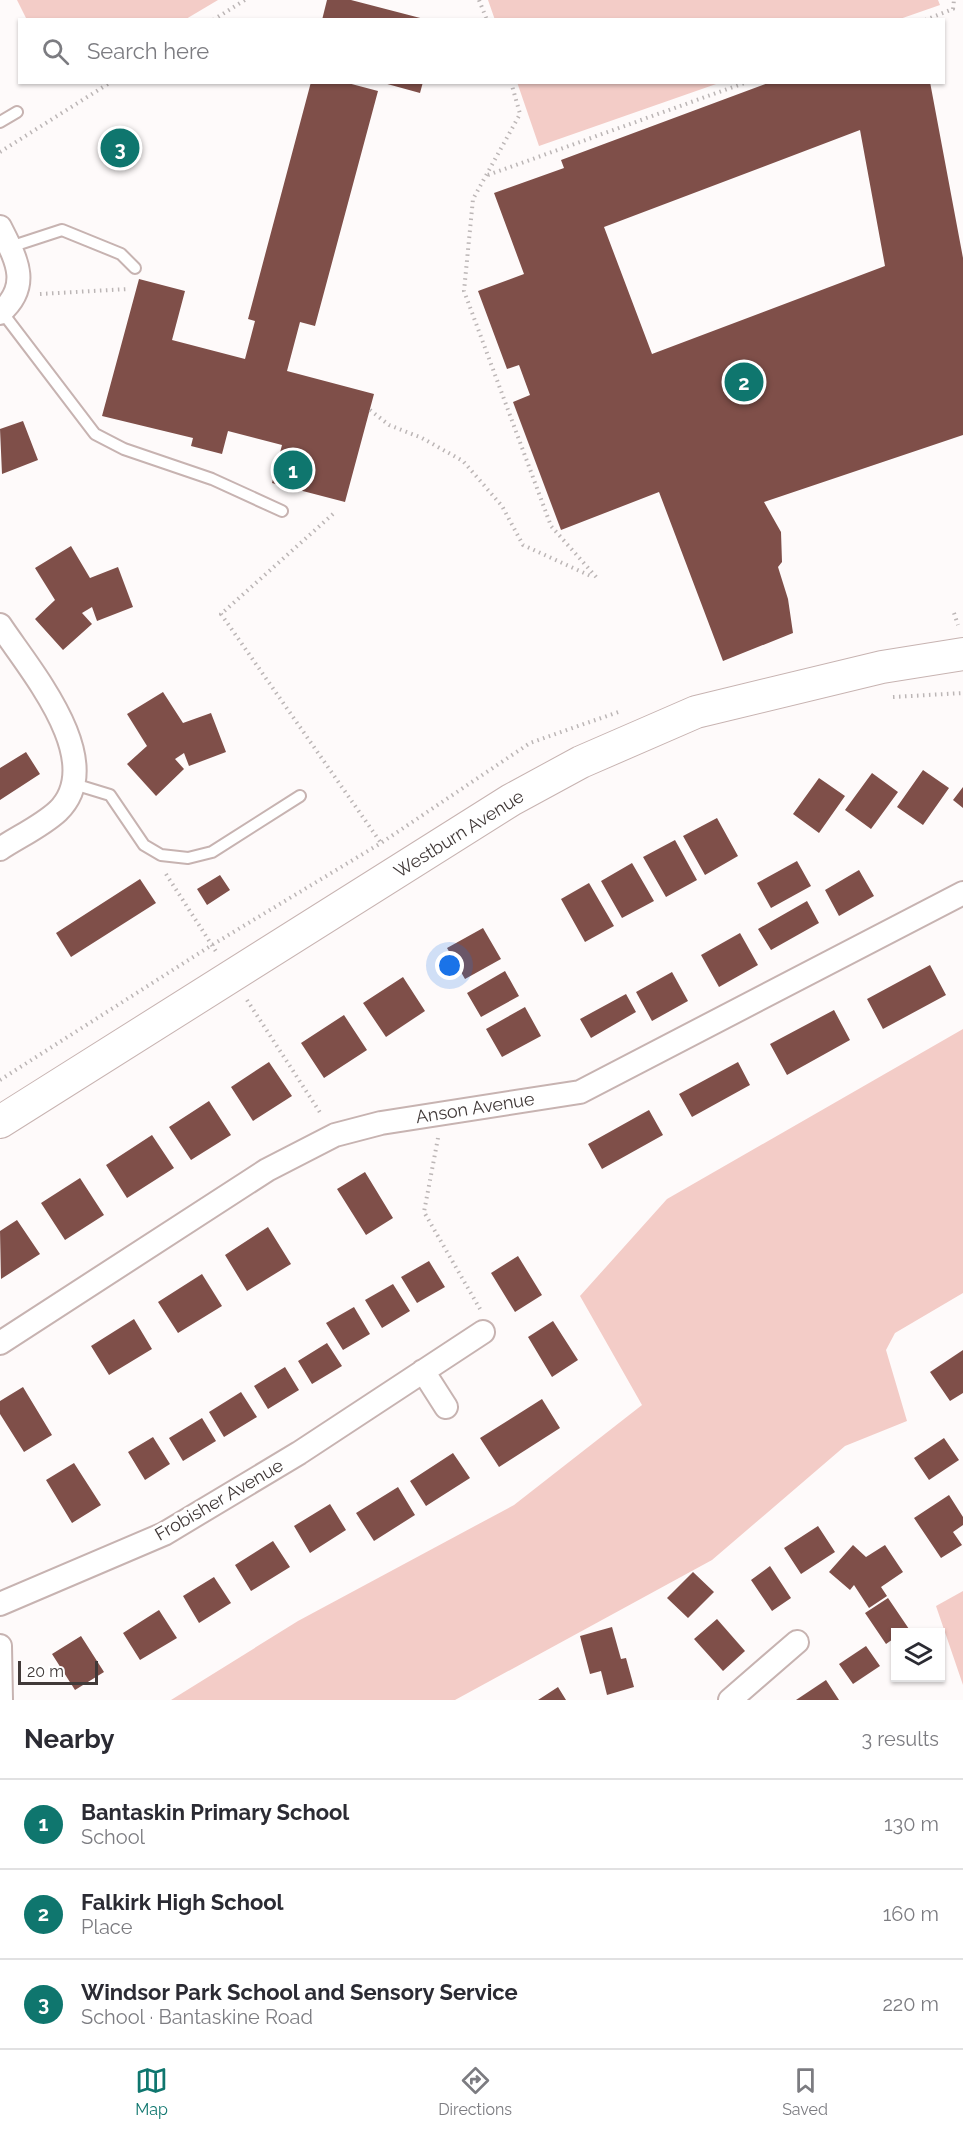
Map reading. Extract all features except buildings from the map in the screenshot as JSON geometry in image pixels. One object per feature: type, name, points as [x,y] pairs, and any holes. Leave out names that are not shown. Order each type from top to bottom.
[{"type":"main road","name":"Westburn Avenue","points":[[0,1122],[511,800],[592,758],[696,712],[882,667],[961,641]]},
{"type":"street","points":[[0,227],[15,257],[6,307]]},
{"type":"street","points":[[0,625],[66,727],[73,746],[76,766],[74,784],[68,799],[57,812],[0,849]]},
{"type":"street","name":"Anson Avenue","points":[[0,1343],[267,1170],[335,1135],[381,1123],[580,1092],[963,893]]},
{"type":"street","name":"Frobisher Avenue","points":[[0,1604],[164,1534],[299,1453],[483,1332]]},
{"type":"street","points":[[423,1371],[446,1407]]},
{"type":"street","points":[[730,1700],[797,1642]]},
{"type":"street","points":[[0,1646],[1,1700]]},
{"type":"lane","points":[[0,122],[17,112]]},
{"type":"lane","points":[[15,257],[62,230],[121,254],[135,268]]},
{"type":"lane","points":[[6,307],[95,434],[124,449],[212,479],[282,511]]},
{"type":"lane","points":[[74,784],[110,795],[144,846],[160,855],[188,858],[212,852],[300,796]]},
{"type":"path","points":[[216,18],[245,0]]},
{"type":"path","points":[[479,0],[486,18]]},
{"type":"path","points":[[930,18],[953,9],[954,0]]},
{"type":"path","points":[[0,152],[108,84]]},
{"type":"path","points":[[370,410],[389,425],[422,438],[463,461],[502,506],[523,545],[597,578],[551,526],[464,291],[473,200],[520,114],[512,84]]},
{"type":"path","points":[[487,175],[741,84]]},
{"type":"path","points":[[6,307],[128,289]]},
{"type":"path","points":[[333,514],[221,615],[381,843]]},
{"type":"path","points":[[954,613],[961,641]]},
{"type":"path","points":[[160,855],[166,874],[232,977]]},
{"type":"path","points":[[265,1027],[335,1135]]},
{"type":"path","points":[[443,1113],[424,1212],[484,1316],[483,1332]]},
{"type":"shaded area","points":[[17,0],[218,0],[188,18],[26,18]]},
{"type":"shaded area","points":[[488,0],[938,0],[940,5],[903,18],[494,18]]},
{"type":"shaded area","points":[[518,84],[716,84],[539,146]]},
{"type":"shaded area","points":[[963,1029],[963,1293],[895,1333],[886,1350],[907,1421],[845,1446],[712,1560],[455,1700],[171,1700],[298,1621],[514,1505],[642,1405],[580,1296],[667,1199]]},
{"type":"shaded area","points":[[963,1591],[963,1685],[945,1628],[936,1606]]},
{"type":"place","name":"Windsor Park School and Sensory Service","points":[[120,148]]},
{"type":"place","name":"Falkirk High School","points":[[744,382]]},
{"type":"place","name":"Bantaskin Primary School","points":[[293,470]]}]
